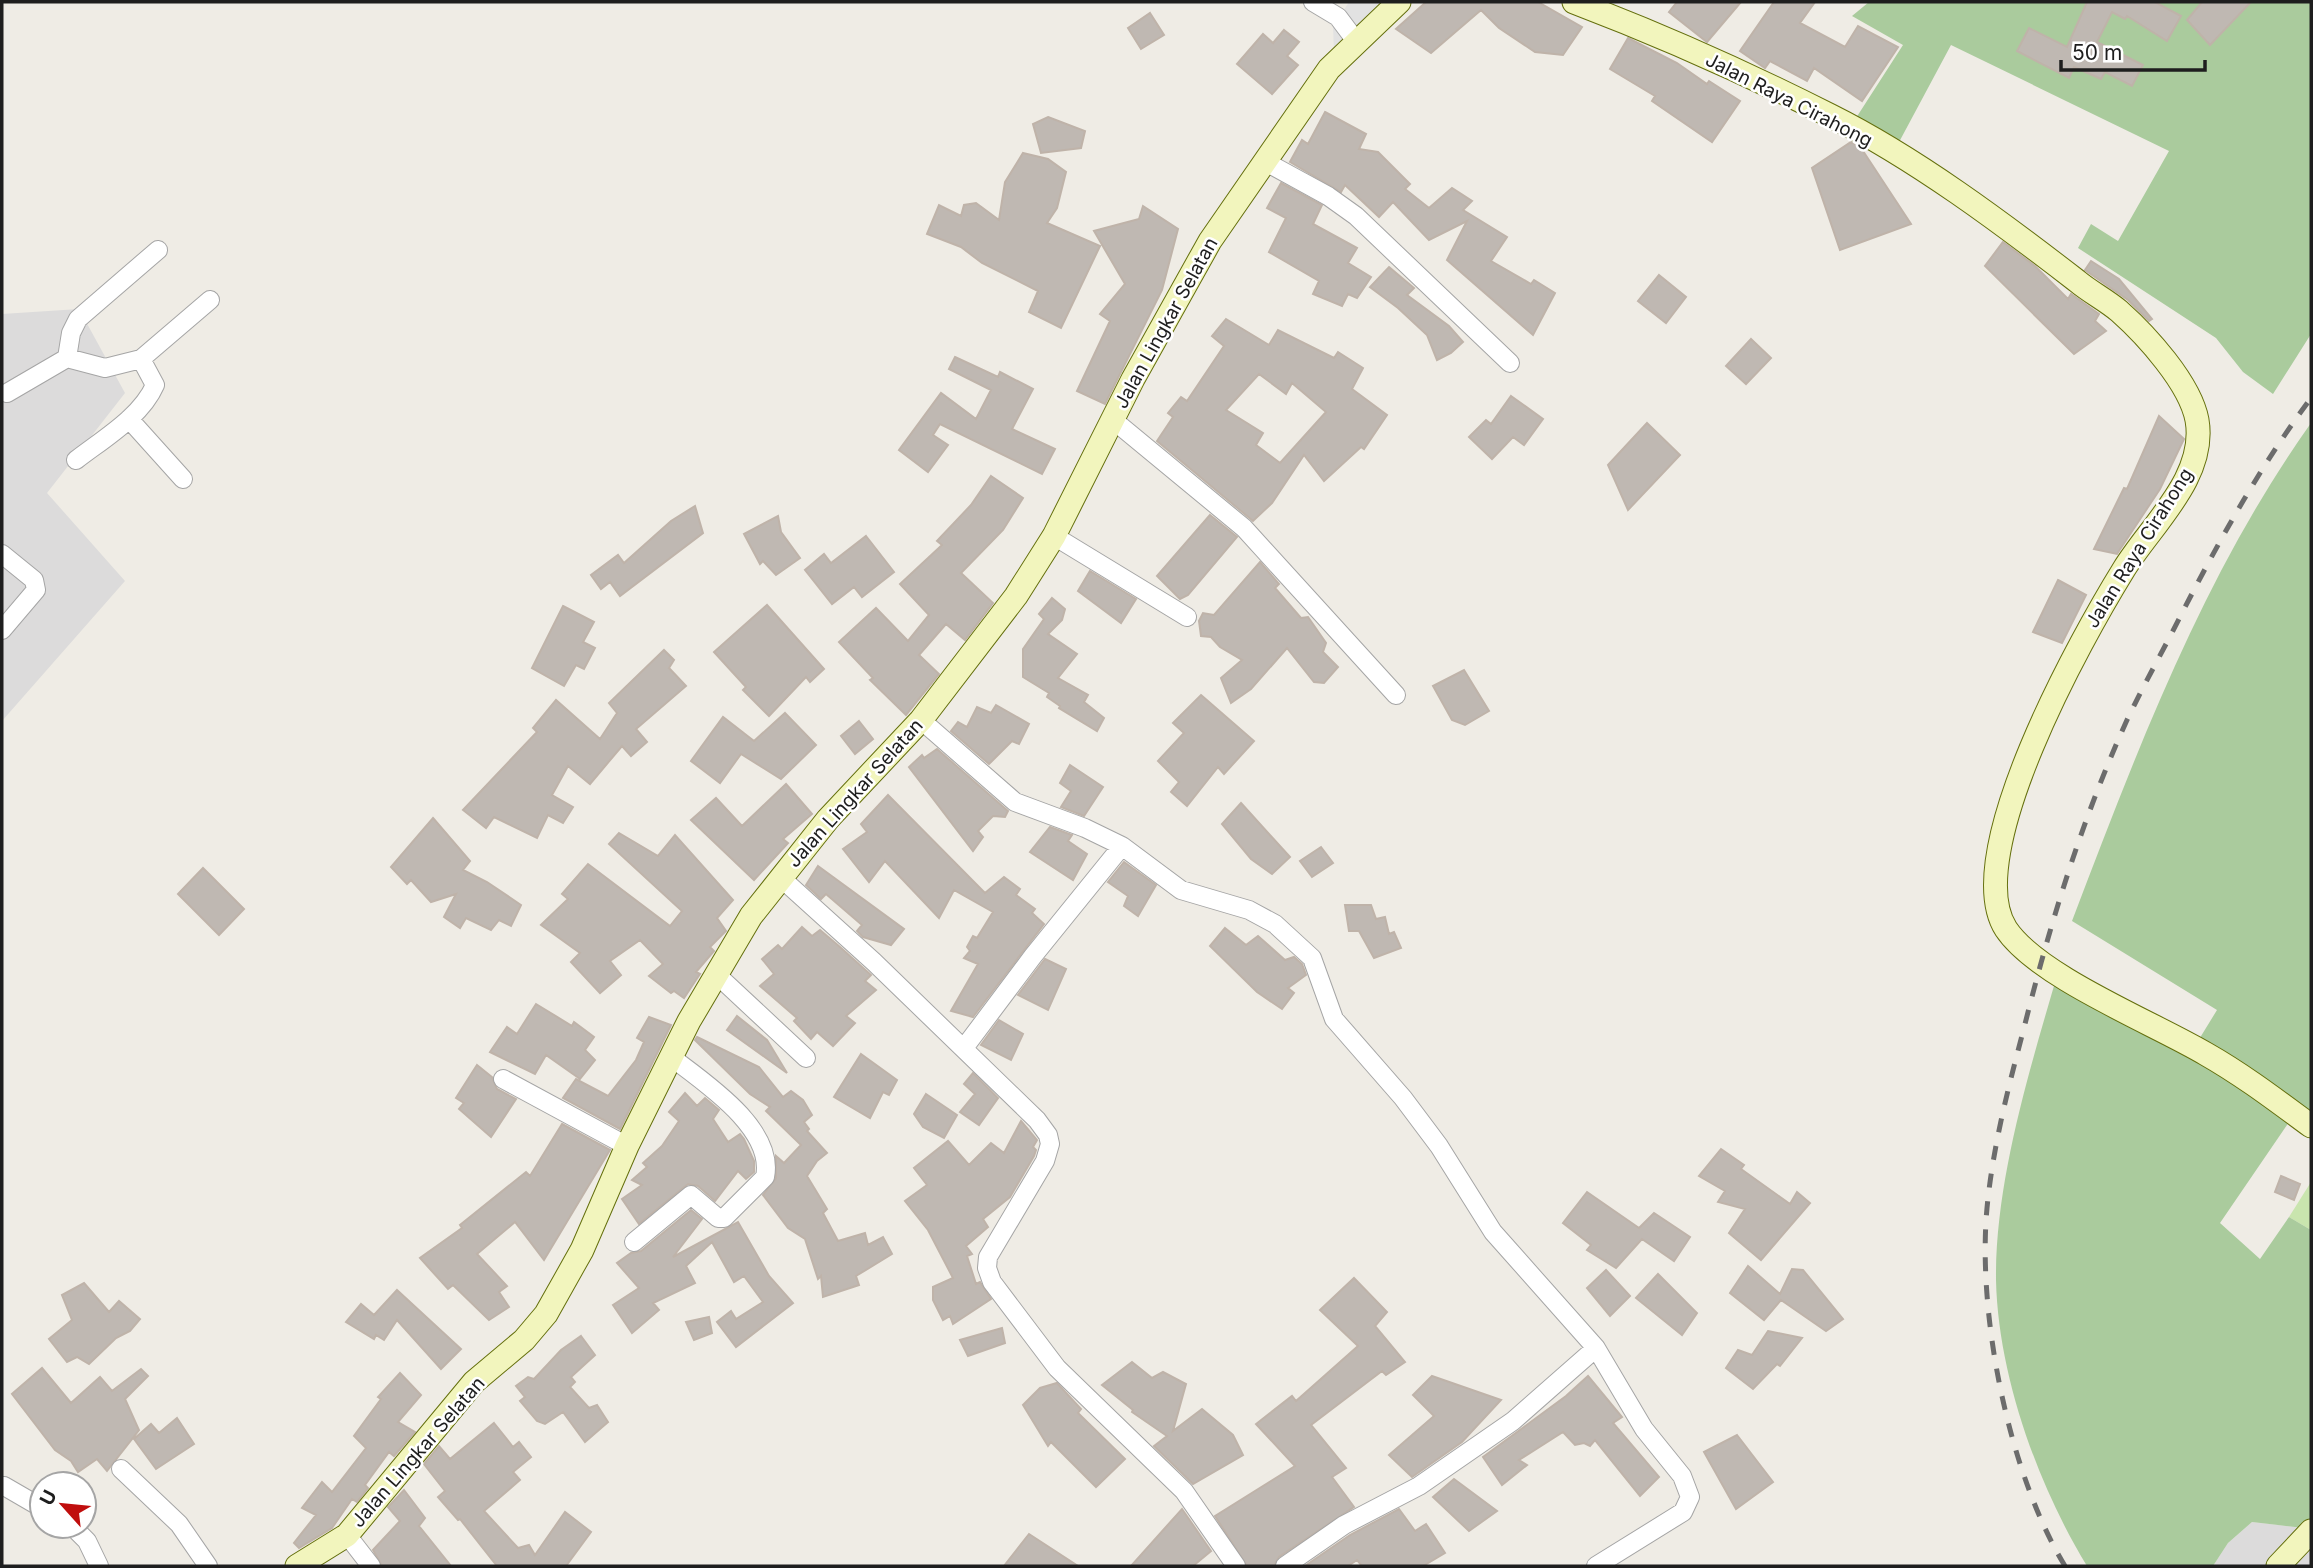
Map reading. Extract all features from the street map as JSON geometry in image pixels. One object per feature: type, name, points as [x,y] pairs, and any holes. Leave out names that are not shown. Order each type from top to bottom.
[{"type":"street","points":[[1313,2],[1338,17],[1356,41]]},
{"type":"street","name":"Jalan Lingkar Selatan","points":[[297,1566],[346,1535],[474,1382],[524,1340],[546,1314],[582,1251],[627,1146],[671,1057],[751,916],[828,819],[920,720],[986,638],[1054,536],[1112,419],[1210,241],[1329,69],[1399,2]]},
{"type":"street","name":"Jalan Raya Cirahong","points":[[1574,2],[1688,49],[1834,117],[1893,153],[2025,239],[2119,311],[2165,361],[2187,392],[2197,420],[2197,447],[2191,469],[2126,565],[2084,637],[2043,724],[2012,803],[1997,852],[1993,886],[1996,908],[2007,930],[2040,963],[2207,1055],[2311,1126]]},
{"type":"street","points":[[1264,161],[1328,196],[1356,216],[1510,363]]},
{"type":"street","points":[[67,358],[71,333],[78,319],[158,250]]},
{"type":"street","points":[[3,392],[67,358],[105,368],[141,359],[210,300]]},
{"type":"street","points":[[76,460],[129,419],[149,397],[155,385],[141,359]]},
{"type":"street","points":[[129,419],[183,479]]},
{"type":"street","points":[[1112,419],[1244,528],[1396,695]]},
{"type":"street","points":[[1054,536],[1187,617]]},
{"type":"street","points":[[2,554],[34,580],[36,590],[2,629]]},
{"type":"street","points":[[920,720],[1015,802],[1085,828],[1122,846],[1181,890],[1249,910],[1275,925],[1312,958],[1334,1019],[1403,1098],[1439,1146],[1493,1232],[1596,1348],[1644,1429],[1682,1476],[1690,1497],[1688,1505],[1676,1518],[1596,1566]]},
{"type":"street","points":[[964,1048],[1033,956],[1122,846]]},
{"type":"street","points":[[780,877],[964,1048],[1037,1120],[1048,1135],[1050,1144],[1045,1161],[988,1256],[987,1268],[992,1282],[1057,1368],[1184,1491],[1236,1566]]},
{"type":"street","points":[[716,974],[806,1058]]},
{"type":"street","points":[[634,1242],[691,1195],[718,1218],[724,1218],[765,1177],[767,1168],[760,1138],[717,1092],[671,1057]]},
{"type":"street","points":[[503,1079],[627,1146]]},
{"type":"street","points":[[1285,1566],[1344,1525],[1419,1486],[1513,1421],[1596,1348]]},
{"type":"street","points":[[121,1468],[179,1524],[208,1566]]},
{"type":"street","points":[[4,1486],[28,1500]]},
{"type":"street","points":[[2278,1566],[2311,1531]]},
{"type":"street","points":[[346,1535],[371,1566]]},
{"type":"street","points":[[86,1540],[99,1566]]},
{"type":"shaded area","points":[[1349,2],[1385,2],[1334,52],[1333,27]]},
{"type":"shaded area","points":[[79,309],[125,393],[47,493],[125,581],[2,721],[2,314]]},
{"type":"shaded area","points":[[2311,1519],[2311,1566],[2213,1566],[2228,1543],[2252,1522],[2304,1528]]},
{"type":"green space","points":[[1869,2],[2311,2],[2311,334],[2273,394],[2243,372],[2216,338],[2078,248],[2091,224],[2118,241],[2169,151],[1951,45],[1898,144],[1856,118],[1903,45],[1852,16]]},
{"type":"green space","points":[[2311,423],[2311,1113],[2198,1041],[2217,1010],[2072,921],[2148,727],[2205,602],[2272,481]]},
{"type":"green space","points":[[2056,979],[2208,1065],[2289,1122],[2220,1223],[2260,1259],[2289,1217],[2311,1230],[2311,1519],[2304,1528],[2252,1522],[2228,1543],[2213,1566],[2087,1566],[2052,1501],[2024,1429],[2013,1391],[1998,1316],[1997,1243],[2015,1128]]},
{"type":"green space","points":[[2311,1182],[2311,1230],[2289,1217]]},
{"type":"building","points":[[1426,2],[1538,2],[1582,27],[1563,55],[1535,52],[1499,28],[1481,10],[1431,53],[1396,29]]},
{"type":"building","points":[[1677,2],[1741,2],[1707,42],[1669,12]]},
{"type":"building","points":[[1774,2],[1815,2],[1800,23],[1845,47],[1858,26],[1898,47],[1862,101],[1814,68],[1807,81],[1770,61],[1765,68],[1740,51]]},
{"type":"building","points":[[2087,2],[2155,2],[2181,16],[2167,41],[2127,16],[2125,19],[2112,12],[2097,42],[2143,65],[2132,86],[2105,72],[2101,79],[2074,67],[2069,78],[2017,51],[2029,28],[2067,47]]},
{"type":"building","points":[[2202,2],[2251,2],[2210,45],[2187,20]]},
{"type":"building","points":[[1150,13],[1164,35],[1141,49],[1128,28]]},
{"type":"building","points":[[1284,30],[1299,42],[1287,56],[1298,65],[1272,94],[1237,64],[1263,34],[1273,43]]},
{"type":"building","points":[[1628,38],[1677,63],[1707,84],[1709,81],[1740,101],[1712,142],[1652,101],[1655,96],[1610,69]]},
{"type":"building","points":[[1325,112],[1366,134],[1359,149],[1378,152],[1410,184],[1405,189],[1429,208],[1452,188],[1472,201],[1463,210],[1507,237],[1491,261],[1531,284],[1534,280],[1555,293],[1533,335],[1447,260],[1467,221],[1429,240],[1393,202],[1379,217],[1345,185],[1341,192],[1290,162],[1302,140],[1308,144]]},
{"type":"building","points":[[1048,117],[1085,131],[1081,148],[1041,153],[1033,124]]},
{"type":"building","points":[[1851,142],[1861,148],[1911,224],[1840,250],[1812,168]]},
{"type":"building","points":[[1023,153],[1048,159],[1066,172],[1057,208],[1047,223],[1100,246],[1061,328],[1029,312],[1038,291],[982,263],[961,247],[927,234],[939,205],[961,216],[964,205],[976,203],[999,220],[1005,182]]},
{"type":"building","points":[[1281,183],[1322,205],[1313,224],[1357,248],[1348,263],[1371,277],[1357,298],[1348,294],[1342,306],[1313,294],[1319,281],[1269,252],[1286,218],[1267,208]]},
{"type":"building","points":[[1143,206],[1178,229],[1162,290],[1105,404],[1077,391],[1110,321],[1100,314],[1125,284],[1094,231],[1139,219]]},
{"type":"building","points":[[2003,242],[2035,266],[2068,299],[2071,294],[2099,314],[2095,321],[2106,331],[2074,354],[1985,266]]},
{"type":"building","points":[[2091,261],[2119,279],[2152,319],[2149,321],[2128,300],[2085,270]]},
{"type":"building","points":[[1389,267],[1414,288],[1407,295],[1449,326],[1463,342],[1451,353],[1437,360],[1427,335],[1370,287]]},
{"type":"building","points":[[1659,275],[1686,297],[1666,323],[1638,301]]},
{"type":"building","points":[[1226,319],[1269,345],[1278,330],[1334,358],[1338,352],[1363,368],[1352,389],[1387,415],[1364,449],[1361,447],[1324,481],[1304,455],[1272,503],[1253,521],[1157,441],[1173,417],[1168,413],[1181,397],[1187,401],[1224,346],[1212,336]],"holes":[[[1259,374],[1286,394],[1292,383],[1326,412],[1280,463],[1256,445],[1263,433],[1226,410]]]},
{"type":"building","points":[[1751,339],[1771,358],[1746,384],[1726,366]]},
{"type":"building","points":[[955,357],[998,377],[1000,372],[1033,389],[1012,429],[1055,449],[1042,474],[940,424],[933,435],[948,445],[928,472],[899,450],[941,393],[976,419],[991,390],[949,369]]},
{"type":"building","points":[[1511,396],[1543,419],[1524,445],[1513,437],[1492,459],[1469,437],[1486,420],[1491,424]]},
{"type":"building","points":[[2159,416],[2184,439],[2160,489],[2117,554],[2094,549],[2124,488],[2127,489]]},
{"type":"building","points":[[1647,423],[1680,455],[1628,510],[1608,465]]},
{"type":"building","points":[[991,476],[1023,498],[1003,530],[961,573],[993,603],[965,640],[946,624],[919,655],[939,674],[906,715],[870,680],[873,678],[839,642],[876,608],[908,641],[929,615],[900,584],[942,545],[937,541],[971,505]]},
{"type":"building","points":[[695,506],[703,533],[620,596],[610,582],[601,589],[591,575],[618,555],[624,563],[671,521]]},
{"type":"building","points":[[1210,515],[1237,537],[1188,595],[1180,599],[1157,576]]},
{"type":"building","points":[[778,516],[781,532],[800,558],[776,575],[763,561],[760,564],[744,534]]},
{"type":"building","points":[[866,536],[894,572],[862,597],[854,587],[832,604],[805,570],[824,554],[831,563]]},
{"type":"building","points":[[1260,562],[1279,584],[1275,588],[1301,618],[1308,617],[1326,643],[1323,652],[1338,667],[1324,683],[1314,682],[1287,648],[1251,689],[1231,703],[1221,678],[1242,660],[1220,647],[1211,637],[1201,636],[1199,621],[1203,613],[1214,615]]},
{"type":"building","points":[[1090,571],[1136,599],[1121,623],[1078,591]]},
{"type":"building","points":[[2058,580],[2086,595],[2062,643],[2033,632]]},
{"type":"building","points":[[1052,598],[1065,609],[1062,620],[1048,634],[1077,654],[1058,678],[1088,695],[1084,702],[1104,718],[1097,731],[1059,708],[1060,706],[1047,697],[1049,693],[1023,677],[1023,649],[1044,619],[1039,614]]},
{"type":"building","points":[[767,605],[824,669],[810,682],[806,677],[769,716],[743,690],[746,687],[714,652]]},
{"type":"building","points":[[563,606],[594,622],[583,642],[595,648],[584,669],[576,665],[564,686],[532,668]]},
{"type":"building","points":[[664,650],[674,660],[669,668],[686,686],[636,729],[647,742],[631,756],[622,746],[590,784],[568,766],[552,795],[573,807],[563,823],[548,815],[537,838],[494,817],[486,828],[463,810],[537,732],[533,728],[556,700],[600,739],[617,713],[609,703]]},
{"type":"building","points":[[1464,670],[1489,711],[1465,725],[1452,720],[1433,686]]},
{"type":"building","points":[[1201,695],[1254,741],[1224,774],[1218,767],[1187,806],[1171,792],[1179,782],[1158,761],[1184,733],[1173,723]]},
{"type":"building","points":[[996,705],[1029,724],[1019,744],[1012,741],[989,764],[951,731],[958,722],[967,727],[977,707],[991,713]]},
{"type":"building","points":[[785,713],[816,745],[781,779],[741,754],[720,783],[691,761],[723,717],[754,741]]},
{"type":"building","points":[[859,721],[873,739],[855,754],[841,736]]},
{"type":"building","points":[[937,749],[1008,811],[1005,817],[993,816],[978,831],[983,837],[973,851],[909,767],[922,755],[924,758]]},
{"type":"building","points":[[1070,765],[1103,787],[1084,816],[1061,807],[1071,791],[1060,783]]},
{"type":"building","points":[[786,784],[812,814],[783,839],[788,843],[754,880],[691,820],[716,798],[742,826]]},
{"type":"building","points":[[888,795],[985,893],[1004,877],[1020,889],[1016,895],[1035,909],[1032,913],[1044,924],[973,1017],[951,1011],[978,964],[964,958],[970,951],[967,947],[973,936],[977,938],[993,912],[954,890],[939,918],[885,861],[869,882],[843,849],[867,832],[861,824]]},
{"type":"building","points":[[1241,803],[1290,857],[1272,874],[1251,859],[1222,824]]},
{"type":"building","points":[[433,818],[470,861],[463,870],[487,882],[521,905],[511,926],[499,920],[491,930],[466,918],[460,928],[444,917],[456,894],[431,902],[411,880],[407,884],[391,867]]},
{"type":"building","points":[[1050,827],[1072,835],[1068,841],[1087,854],[1073,880],[1030,852]]},
{"type":"building","points":[[619,833],[658,856],[675,835],[733,900],[717,918],[726,931],[710,947],[714,951],[696,972],[700,974],[684,998],[674,991],[671,993],[649,976],[663,964],[640,940],[610,961],[621,975],[600,993],[571,962],[580,953],[541,925],[568,899],[562,894],[588,864],[670,926],[682,911],[609,844]]},
{"type":"building","points":[[1321,847],[1333,863],[1312,877],[1300,861]]},
{"type":"building","points":[[1124,862],[1156,885],[1138,916],[1124,906],[1128,896],[1108,882]]},
{"type":"building","points":[[818,866],[904,929],[891,945],[863,937],[857,931],[862,925],[826,894],[821,899],[806,885]]},
{"type":"building","points":[[203,868],[244,909],[219,935],[178,894]]},
{"type":"building","points":[[1345,905],[1371,905],[1376,919],[1385,917],[1389,934],[1394,932],[1401,948],[1374,958],[1359,931],[1349,931]]},
{"type":"building","points":[[802,927],[812,936],[820,930],[840,947],[871,975],[865,981],[876,990],[846,1016],[855,1023],[833,1046],[817,1032],[811,1039],[794,1021],[797,1018],[760,986],[774,974],[762,959],[778,945],[782,949]]},
{"type":"building","points":[[1225,928],[1246,945],[1258,936],[1285,960],[1294,957],[1302,964],[1306,975],[1288,988],[1294,993],[1282,1009],[1257,992],[1210,946]]},
{"type":"building","points":[[1045,959],[1066,969],[1048,1010],[1018,995]]},
{"type":"building","points":[[536,1004],[572,1026],[574,1022],[594,1037],[585,1050],[595,1060],[580,1079],[546,1055],[535,1074],[490,1052],[507,1027],[517,1034]]},
{"type":"building","points":[[737,1016],[767,1040],[787,1073],[727,1030]]},
{"type":"building","points":[[649,1017],[671,1025],[620,1129],[563,1098],[576,1079],[608,1096],[636,1060],[644,1042],[637,1038]]},
{"type":"building","points":[[999,1020],[1023,1034],[1011,1060],[981,1045]]},
{"type":"building","points":[[697,1037],[759,1067],[783,1097],[791,1091],[803,1100],[812,1115],[804,1122],[809,1129],[807,1131],[827,1153],[817,1161],[807,1176],[827,1209],[823,1213],[838,1241],[865,1233],[868,1245],[883,1237],[892,1254],[856,1276],[859,1285],[823,1297],[821,1276],[818,1279],[805,1239],[788,1228],[763,1195],[776,1178],[776,1156],[784,1163],[801,1145],[766,1111],[770,1107],[750,1094],[695,1040]]},
{"type":"building","points":[[861,1054],[897,1080],[889,1095],[883,1092],[870,1118],[834,1097]]},
{"type":"building","points":[[477,1065],[492,1077],[497,1089],[516,1099],[491,1137],[459,1109],[464,1103],[456,1098]]},
{"type":"building","points":[[973,1073],[998,1098],[979,1125],[960,1112],[975,1094],[964,1084]]},
{"type":"building","points":[[685,1093],[697,1106],[705,1098],[719,1110],[713,1119],[728,1142],[740,1134],[754,1161],[754,1172],[746,1179],[738,1171],[715,1201],[698,1186],[688,1184],[639,1224],[622,1199],[642,1185],[632,1180],[647,1167],[643,1163],[662,1146],[679,1121],[669,1112]]},
{"type":"building","points":[[926,1094],[957,1115],[944,1138],[923,1127],[914,1114]]},
{"type":"building","points":[[1021,1121],[1037,1140],[1033,1147],[1036,1150],[1034,1156],[1010,1197],[983,1219],[988,1227],[966,1246],[972,1254],[967,1256],[976,1284],[980,1282],[991,1299],[953,1324],[950,1316],[943,1320],[933,1300],[933,1287],[953,1278],[928,1230],[905,1201],[927,1185],[914,1168],[948,1141],[969,1165],[991,1143],[1004,1153]]},
{"type":"building","points":[[562,1124],[610,1150],[544,1260],[515,1222],[477,1254],[507,1286],[499,1292],[509,1307],[489,1320],[453,1285],[448,1289],[420,1258],[462,1228],[460,1225],[526,1172],[530,1176]]},
{"type":"building","points":[[1721,1149],[1744,1165],[1741,1169],[1790,1204],[1797,1192],[1810,1203],[1761,1260],[1729,1233],[1745,1209],[1718,1202],[1725,1191],[1699,1176]]},
{"type":"building","points":[[2281,1176],[2300,1184],[2294,1200],[2275,1192]]},
{"type":"building","points":[[1587,1192],[1639,1228],[1654,1213],[1690,1237],[1674,1261],[1642,1239],[1616,1268],[1587,1250],[1591,1245],[1563,1223]]},
{"type":"building","points":[[691,1210],[702,1219],[673,1257],[738,1222],[769,1276],[793,1303],[736,1347],[717,1322],[731,1311],[736,1319],[763,1302],[744,1276],[734,1282],[712,1242],[686,1266],[695,1283],[653,1303],[659,1310],[632,1333],[613,1305],[639,1288],[617,1263],[631,1253],[641,1251]]},
{"type":"building","points":[[1748,1266],[1780,1294],[1792,1269],[1803,1270],[1843,1319],[1826,1331],[1781,1300],[1764,1320],[1730,1293]]},
{"type":"building","points":[[1606,1270],[1630,1296],[1610,1316],[1587,1288]]},
{"type":"building","points":[[1658,1274],[1697,1313],[1682,1335],[1636,1298]]},
{"type":"building","points":[[1354,1278],[1387,1312],[1375,1326],[1405,1362],[1386,1375],[1382,1371],[1311,1425],[1346,1468],[1332,1477],[1354,1507],[1279,1557],[1274,1566],[1247,1566],[1215,1516],[1295,1466],[1256,1424],[1292,1396],[1296,1401],[1358,1346],[1320,1310]]},
{"type":"building","points":[[84,1283],[109,1312],[119,1301],[140,1319],[130,1331],[116,1338],[89,1364],[77,1357],[67,1362],[49,1339],[72,1320],[62,1295]]},
{"type":"building","points":[[397,1290],[461,1349],[441,1369],[397,1320],[384,1340],[376,1335],[374,1339],[346,1322],[361,1304],[374,1315]]},
{"type":"building","points":[[709,1317],[712,1333],[694,1340],[686,1322]]},
{"type":"building","points":[[1002,1328],[1005,1343],[968,1356],[960,1340]]},
{"type":"building","points":[[1768,1331],[1802,1338],[1780,1366],[1777,1364],[1753,1389],[1726,1368],[1738,1350],[1752,1355]]},
{"type":"building","points":[[581,1336],[595,1355],[571,1377],[575,1382],[570,1387],[589,1408],[597,1405],[608,1422],[585,1442],[563,1412],[545,1424],[537,1421],[520,1401],[525,1397],[516,1386],[528,1377],[534,1379],[561,1350]]},
{"type":"building","points":[[1132,1362],[1152,1378],[1163,1372],[1186,1384],[1173,1431],[1202,1409],[1233,1435],[1243,1455],[1193,1484],[1154,1446],[1167,1436],[1132,1412],[1133,1410],[1102,1385]]},
{"type":"building","points":[[42,1368],[71,1403],[100,1377],[112,1391],[141,1369],[148,1376],[125,1399],[139,1430],[107,1471],[97,1459],[77,1470],[71,1461],[55,1450],[12,1394]]},
{"type":"building","points":[[400,1373],[421,1395],[398,1422],[415,1432],[394,1456],[389,1452],[365,1485],[368,1488],[357,1502],[352,1499],[332,1528],[299,1548],[294,1543],[316,1515],[302,1508],[322,1482],[332,1492],[366,1448],[354,1436],[381,1399],[378,1397]]},
{"type":"building","points":[[1432,1376],[1501,1400],[1462,1442],[1412,1477],[1389,1455],[1434,1416],[1413,1395]]},
{"type":"building","points":[[1588,1376],[1622,1417],[1613,1423],[1659,1477],[1640,1496],[1595,1440],[1590,1446],[1584,1443],[1575,1445],[1563,1432],[1519,1460],[1527,1465],[1502,1485],[1483,1457],[1566,1396]]},
{"type":"building","points":[[1057,1383],[1081,1409],[1078,1413],[1125,1459],[1096,1487],[1051,1442],[1048,1446],[1023,1405],[1040,1388]]},
{"type":"building","points":[[177,1418],[194,1444],[156,1469],[134,1439],[151,1424],[159,1433]]},
{"type":"building","points":[[494,1423],[513,1447],[519,1442],[531,1457],[513,1472],[520,1480],[484,1511],[518,1548],[529,1545],[535,1555],[565,1512],[591,1532],[566,1566],[497,1566],[460,1519],[458,1520],[438,1497],[445,1491],[424,1464],[439,1446],[450,1459]]},
{"type":"building","points":[[1737,1435],[1773,1482],[1736,1509],[1704,1452]]},
{"type":"building","points":[[1454,1479],[1497,1511],[1469,1531],[1433,1497]]},
{"type":"building","points":[[404,1490],[425,1518],[419,1526],[451,1566],[382,1566],[373,1550],[400,1521],[388,1507]]},
{"type":"building","points":[[1182,1509],[1211,1551],[1193,1566],[1131,1566]]},
{"type":"building","points":[[1399,1509],[1415,1531],[1426,1524],[1445,1553],[1423,1566],[1362,1566],[1357,1560],[1348,1566],[1305,1566],[1350,1535]]},
{"type":"building","points":[[1029,1534],[1078,1566],[1004,1566]]},
{"type":"railway","points":[[2065,1566],[2045,1529],[2013,1441],[1993,1344],[1985,1250],[1987,1208],[2002,1115],[2057,908],[2082,831],[2111,757],[2140,693],[2226,530],[2275,449],[2311,398]]}]
